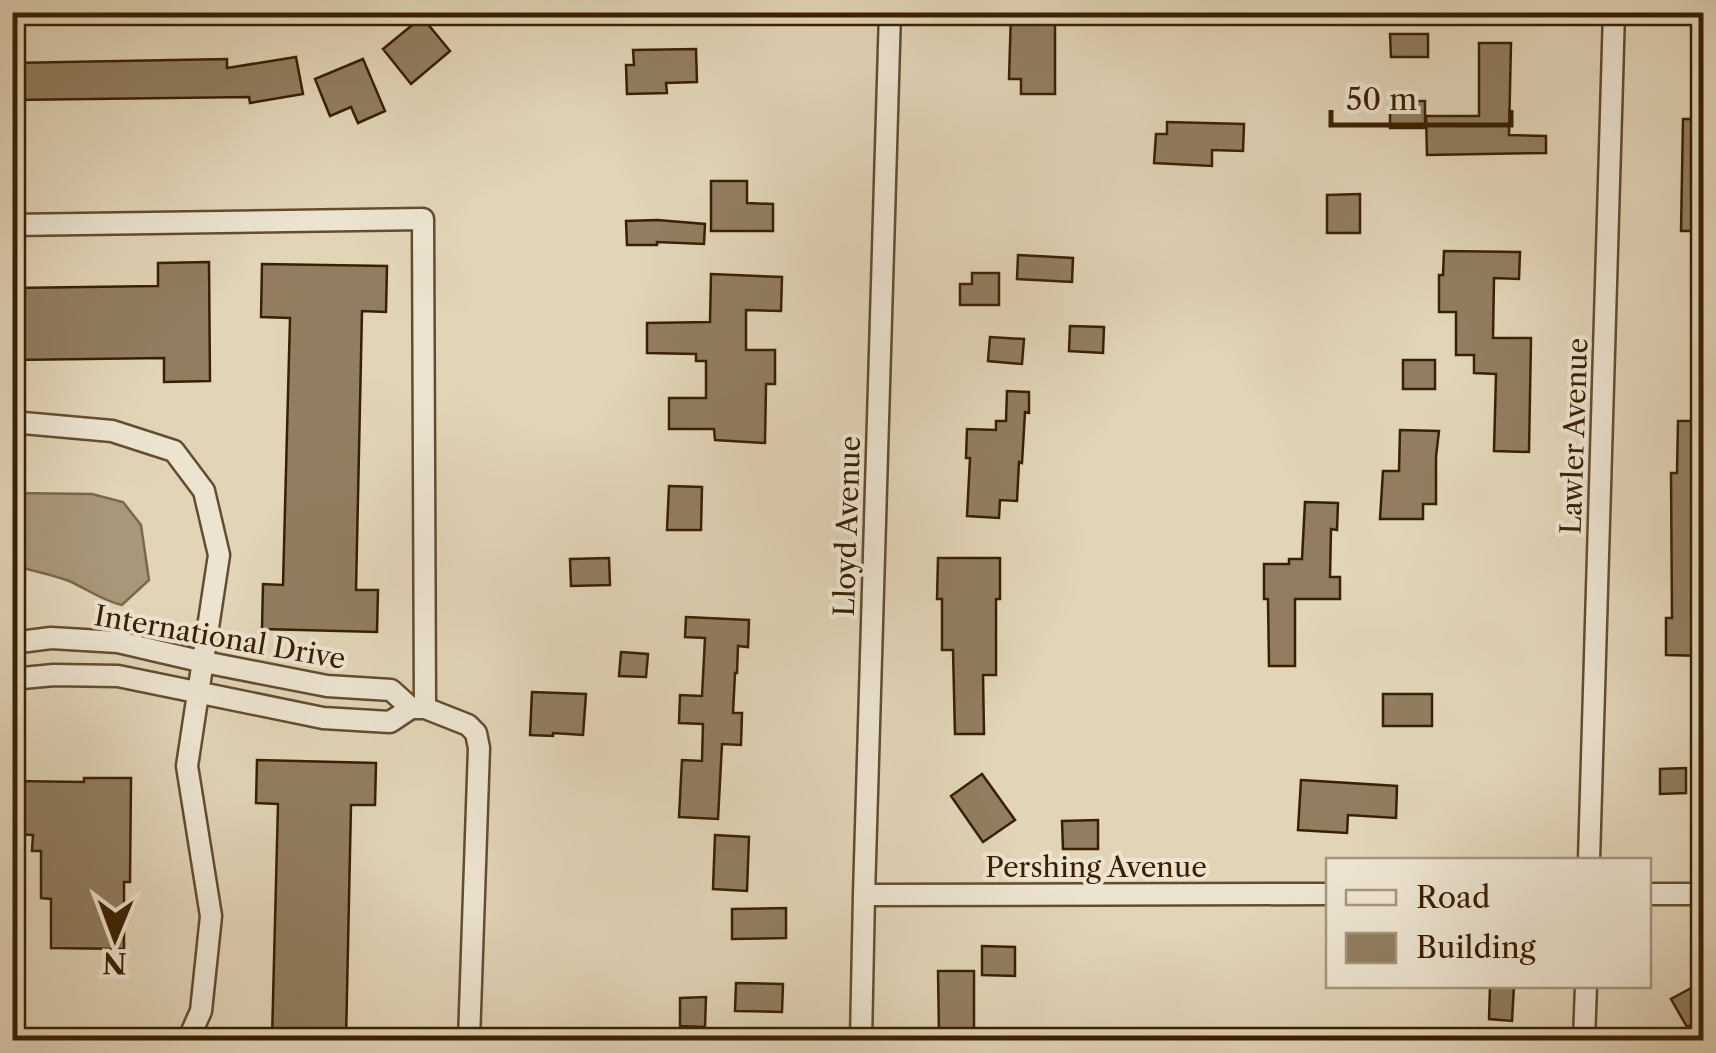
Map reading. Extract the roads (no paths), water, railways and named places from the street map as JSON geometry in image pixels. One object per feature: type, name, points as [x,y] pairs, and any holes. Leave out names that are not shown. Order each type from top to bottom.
[{"type":"street","name":"Lloyd Avenue","points":[[862,1040],[890,12]]},
{"type":"street","name":"Lawler Avenue","points":[[1589,858],[1614,12]]},
{"type":"street","points":[[12,225],[423,220],[418,708]]},
{"type":"street","points":[[12,422],[112,431],[174,451],[204,492],[219,555],[187,766],[210,916],[200,1011],[188,1040]]},
{"type":"street","name":"International Drive","points":[[12,643],[51,638],[118,642],[327,686],[391,690],[418,708],[468,725],[476,733],[479,748],[469,1040]]},
{"type":"street","name":"International Drive","points":[[12,680],[54,675],[118,676],[323,718],[390,722],[418,708]]},
{"type":"street","name":"Pershing Avenue","points":[[864,895],[1326,894]]},
{"type":"street","points":[[1651,894],[1704,894]]},
{"type":"street","points":[[1584,1040],[1586,988]]}]
